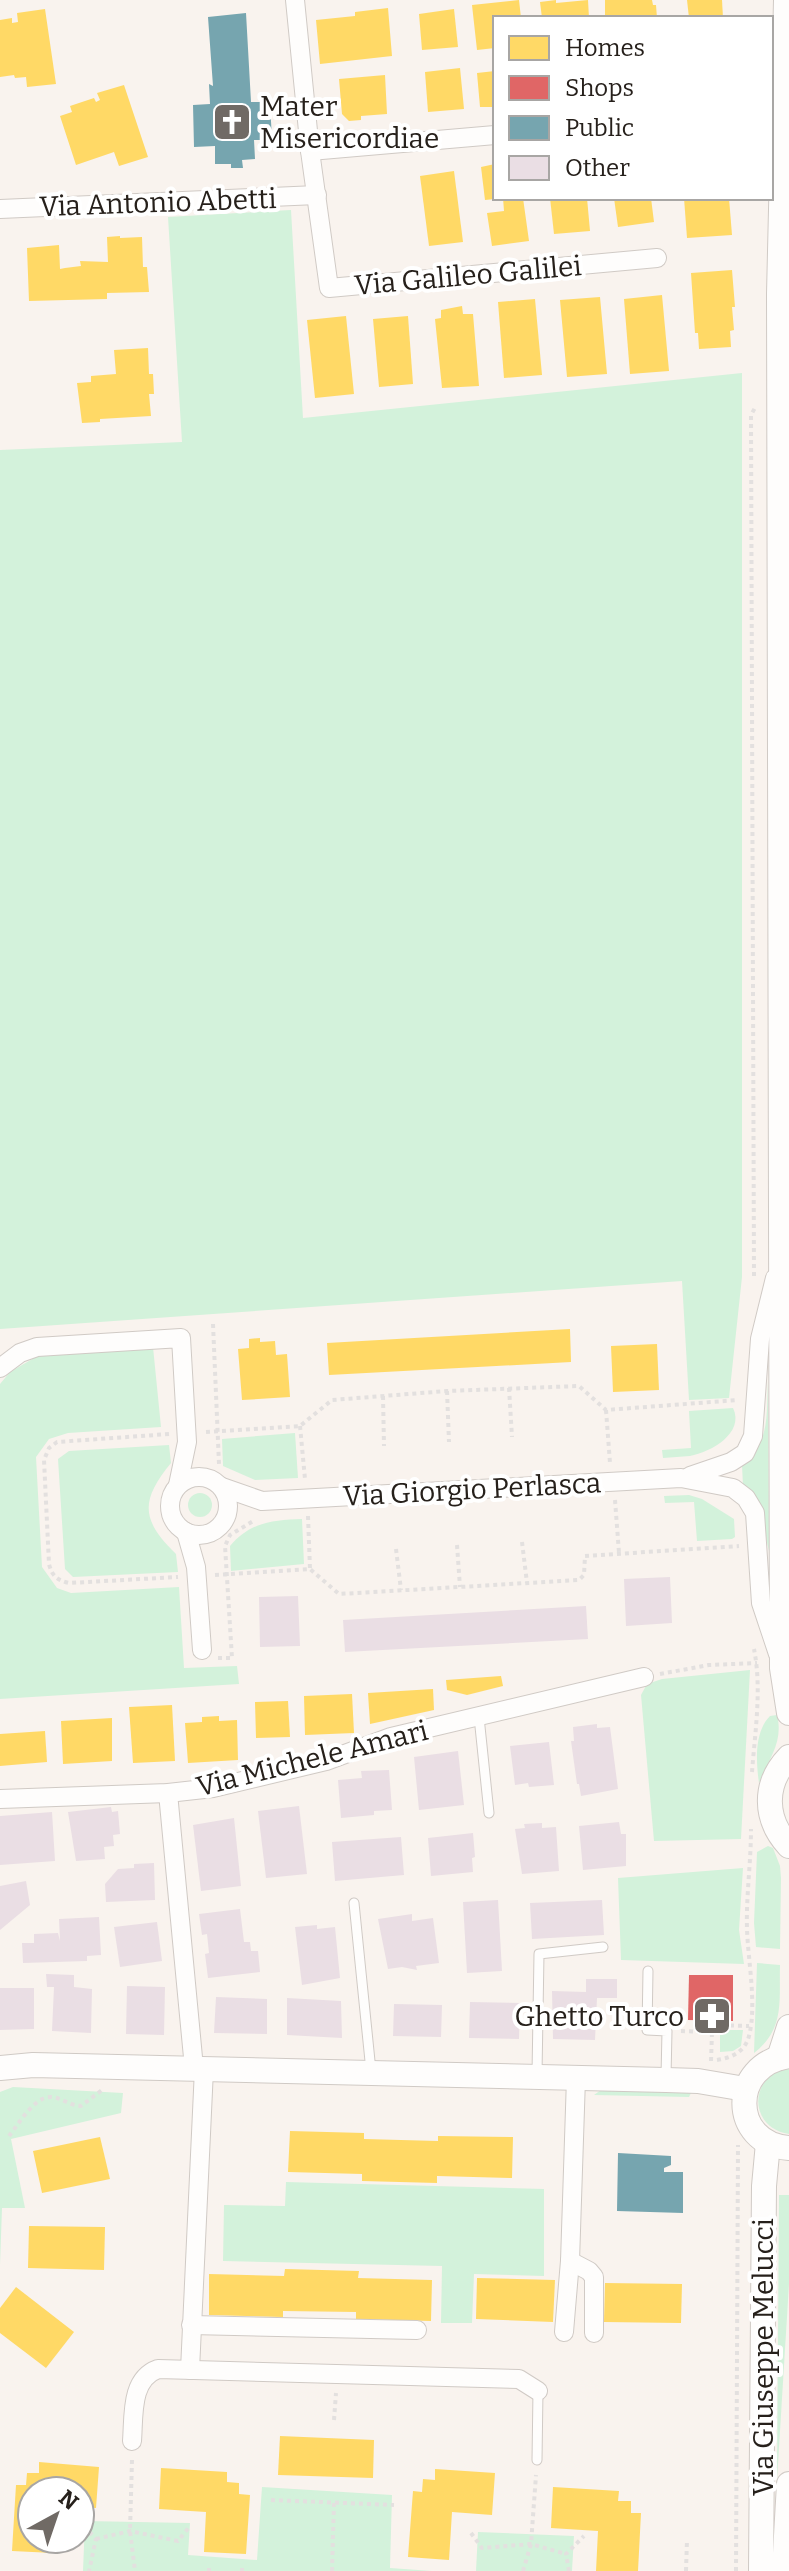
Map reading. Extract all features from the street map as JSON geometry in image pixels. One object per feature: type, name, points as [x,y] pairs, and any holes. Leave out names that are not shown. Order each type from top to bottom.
[{"type":"main road","points":[[786,0],[779,294],[782,1668],[789,1713]]},
{"type":"main road","points":[[789,1757],[775,1775],[769,1800],[774,1825],[789,1847]]},
{"type":"main road","points":[[779,2145],[750,2126],[744,2102],[745,2089],[758,2069],[784,2057],[789,2027]]},
{"type":"main road","points":[[0,2068],[33,2065],[537,2076],[698,2081],[745,2089]]},
{"type":"main road","name":"Via Giuseppe Melucci","points":[[761,2571],[764,2186],[779,2145]]},
{"type":"main road","name":"Via Giuseppe Melucci","points":[[784,2571],[789,2484]]},
{"type":"street","name":"Via Galileo Galilei","points":[[295,0],[310,151],[329,288],[657,258]]},
{"type":"street","points":[[310,151],[493,135]]},
{"type":"street","name":"Via Antonio Abetti","points":[[0,209],[317,195]]},
{"type":"street","name":"Via Giorgio Perlasca","points":[[186,1532],[195,1535],[263,1508],[681,1478],[731,1462],[745,1453],[753,1436],[760,1339],[781,1256]]},
{"type":"street","points":[[0,1368],[20,1353],[37,1347],[181,1338],[188,1436],[170,1508],[178,1526],[186,1532],[196,1573],[202,1650]]},
{"type":"street","points":[[188,1436],[218,1479],[228,1508],[196,1573]]},
{"type":"street","points":[[178,1485],[190,1478],[218,1479]]},
{"type":"street","name":"Via Giorgio Perlasca","points":[[681,1478],[733,1488],[746,1498],[755,1513],[761,1603],[782,1668]]},
{"type":"street","name":"Via Giorgio Perlasca","points":[[218,1479],[263,1508]]},
{"type":"street","name":"Via Michele Amari","points":[[0,1799],[168,1793],[213,1788],[326,1761],[391,1737],[644,1677]]},
{"type":"street","points":[[168,1793],[199,2068],[190,2370]]},
{"type":"street","points":[[564,2332],[570,2261],[576,2078]]},
{"type":"street","points":[[570,2261],[594,2277],[594,2333]]},
{"type":"street","points":[[191,2325],[417,2330]]},
{"type":"street","points":[[132,2441],[137,2391],[148,2372],[158,2369],[519,2379],[538,2391]]},
{"type":"lane","points":[[479,1717],[489,1813]]},
{"type":"lane","points":[[354,1903],[371,2072]]},
{"type":"lane","points":[[537,2076],[539,1954],[603,1947]]},
{"type":"lane","points":[[648,1971],[647,2030],[667,2031],[666,2080]]},
{"type":"lane","points":[[537,2460],[538,2391]]},
{"type":"path","points":[[753,1283],[751,415],[757,403]]},
{"type":"path","points":[[213,1324],[218,1479]]},
{"type":"path","points":[[610,1464],[606,1410],[579,1386],[447,1391],[332,1400],[300,1426],[188,1436],[57,1442],[49,1448],[44,1460],[49,1564],[51,1573],[60,1581],[69,1583],[196,1573],[310,1569],[339,1594],[579,1580],[584,1575],[585,1556],[742,1546]]},
{"type":"path","points":[[509,1388],[512,1437]]},
{"type":"path","points":[[741,1389],[741,1411]]},
{"type":"path","points":[[447,1391],[449,1442]]},
{"type":"path","points":[[383,1396],[384,1446]]},
{"type":"path","points":[[606,1410],[740,1400]]},
{"type":"path","points":[[300,1426],[305,1482],[315,1481]]},
{"type":"path","points":[[609,1443],[617,1442]]},
{"type":"path","points":[[615,1496],[619,1553]]},
{"type":"path","points":[[202,1650],[203,1659],[232,1658],[225,1546],[230,1535],[263,1508]]},
{"type":"path","points":[[310,1569],[308,1515],[317,1515]]},
{"type":"path","points":[[522,1542],[527,1583]]},
{"type":"path","points":[[457,1545],[460,1587]]},
{"type":"path","points":[[396,1549],[401,1590]]},
{"type":"path","points":[[644,1677],[709,1665],[757,1663]]},
{"type":"path","points":[[711,2061],[712,2025],[750,2026]]},
{"type":"path","points":[[667,2031],[712,2032]]},
{"type":"path","points":[[9,2136],[36,2103],[44,2098],[81,2106],[110,2083]]},
{"type":"path","points":[[334,2420],[338,2375]]},
{"type":"path","points":[[132,2441],[130,2531],[135,2571]]},
{"type":"path","points":[[523,2571],[531,2544],[537,2460]]},
{"type":"path","points":[[271,2500],[394,2505]]},
{"type":"path","points":[[332,2571],[334,2502]]},
{"type":"path","points":[[96,2539],[130,2531],[178,2541],[190,2526]]},
{"type":"path","points":[[471,2533],[482,2548],[531,2544],[566,2554]]},
{"type":"path","points":[[566,2554],[584,2536]]},
{"type":"path","points":[[686,2571],[687,2540]]},
{"type":"path","points":[[566,2554],[569,2571]]},
{"type":"green space","points":[[291,210],[303,418],[742,373],[742,1277],[729,1398],[689,1400],[682,1281],[0,1329],[0,450],[182,442],[168,217]]},
{"type":"green space","points":[[153,1347],[161,1427],[68,1433],[49,1439],[36,1457],[42,1567],[57,1588],[71,1593],[179,1587],[184,1668],[237,1666],[239,1684],[0,1699],[0,1384],[10,1372],[41,1354]]},
{"type":"green space","points":[[768,1381],[769,1551],[761,1507],[743,1486],[742,1465],[758,1447],[762,1437],[767,1416]]},
{"type":"green space","points":[[733,1408],[734,1425],[716,1446],[690,1456],[663,1458],[662,1450],[691,1448],[689,1411]]},
{"type":"green space","points":[[295,1433],[298,1478],[255,1480],[223,1466],[222,1439]]},
{"type":"green space","points":[[169,1445],[171,1463],[154,1488],[149,1510],[156,1531],[176,1554],[178,1572],[73,1577],[65,1569],[58,1459],[69,1451]]},
{"type":"green space","points":[[200,1493],[208,1497],[212,1505],[208,1513],[200,1517],[192,1513],[188,1505],[192,1497]]},
{"type":"green space","points":[[689,1495],[702,1499],[734,1519],[735,1537],[697,1541],[694,1502],[665,1503],[664,1496]]},
{"type":"green space","points":[[302,1519],[304,1564],[231,1571],[230,1546],[246,1532],[272,1522]]},
{"type":"green space","points":[[750,1670],[741,1839],[654,1841],[641,1695],[647,1684],[662,1679]]},
{"type":"green space","points":[[777,1715],[777,1742],[759,1783],[757,1757],[761,1730],[770,1716]]},
{"type":"green space","points":[[768,1846],[773,1848],[780,1866],[780,1949],[756,1947],[757,1852]]},
{"type":"green space","points":[[743,1868],[739,1930],[744,1964],[621,1960],[618,1878]]},
{"type":"green space","points":[[757,1963],[780,1965],[780,2002],[771,2034],[754,2053]]},
{"type":"green space","points":[[720,2030],[743,2030],[741,2046],[733,2051],[720,2052]]},
{"type":"green space","points":[[789,2069],[789,2134],[776,2130],[766,2122],[758,2101],[766,2080]]},
{"type":"green space","points":[[13,2087],[123,2093],[121,2113],[11,2139],[25,2208],[2,2208],[0,2265],[0,2092]]},
{"type":"green space","points":[[601,2090],[692,2091],[689,2097],[594,2095]]},
{"type":"green space","points":[[286,2182],[544,2189],[544,2276],[474,2274],[472,2323],[441,2323],[442,2266],[223,2261],[224,2205],[285,2206]]},
{"type":"green space","points":[[779,2195],[789,2195],[789,2284],[777,2480]]},
{"type":"green space","points":[[262,2487],[392,2495],[390,2568],[432,2571],[83,2571],[84,2555],[96,2555],[96,2521],[190,2523],[188,2555],[257,2560]]},
{"type":"green space","points":[[478,2532],[574,2536],[572,2571],[476,2571]]},
{"type":"building: Homes","points":[[519,0],[521,16],[493,16],[493,48],[477,50],[472,5]]},
{"type":"building: Homes","points":[[588,0],[589,16],[542,16],[540,2]]},
{"type":"building: Homes","points":[[605,0],[652,0],[656,5],[657,16],[605,16]]},
{"type":"building: Homes","points":[[687,0],[722,0],[723,16],[689,16]]},
{"type":"building: Homes","points":[[388,8],[392,56],[320,64],[316,20],[355,16],[355,12]]},
{"type":"building: Homes","points":[[45,9],[56,84],[27,87],[26,77],[0,77],[0,20],[12,18],[12,23],[18,22],[17,13]]},
{"type":"building: Homes","points":[[454,9],[458,47],[422,50],[419,14]]},
{"type":"building: Homes","points":[[460,68],[464,109],[428,112],[425,72]]},
{"type":"building: Homes","points":[[493,71],[493,107],[480,107],[477,73]]},
{"type":"building: Homes","points":[[385,75],[387,114],[361,116],[361,120],[349,121],[342,114],[339,79]]},
{"type":"building: Homes","points":[[124,85],[148,157],[119,166],[114,152],[76,165],[60,116],[72,112],[70,106],[94,98],[96,102],[100,100],[97,93]]},
{"type":"building: Homes","points":[[493,164],[493,199],[485,200],[481,167]]},
{"type":"building: Homes","points":[[454,171],[463,242],[429,246],[420,176]]},
{"type":"building: Homes","points":[[503,200],[523,200],[529,241],[492,246],[487,213],[504,211]]},
{"type":"building: Homes","points":[[550,200],[587,200],[590,231],[554,234]]},
{"type":"building: Homes","points":[[614,200],[651,200],[654,222],[618,227]]},
{"type":"building: Homes","points":[[684,200],[729,200],[732,235],[687,238]]},
{"type":"building: Homes","points":[[107,237],[142,237],[143,267],[147,267],[149,292],[107,293],[107,299],[29,301],[27,248],[59,245],[60,269],[81,266],[80,261],[108,262]]},
{"type":"building: Homes","points":[[732,270],[735,307],[732,307],[734,330],[730,331],[731,347],[699,349],[691,273]]},
{"type":"building: Homes","points":[[662,295],[669,371],[630,374],[624,299]]},
{"type":"building: Homes","points":[[600,297],[607,374],[567,377],[560,300]]},
{"type":"building: Homes","points":[[535,299],[542,375],[504,378],[498,302]]},
{"type":"building: Homes","points":[[462,306],[463,314],[473,314],[479,386],[442,388],[435,319],[441,318],[441,310]]},
{"type":"building: Homes","points":[[346,316],[354,394],[315,398],[307,320]]},
{"type":"building: Homes","points":[[408,316],[413,384],[379,387],[373,319]]},
{"type":"building: Homes","points":[[148,348],[154,394],[149,394],[151,416],[82,423],[77,383],[91,382],[91,376],[116,374],[114,350]]},
{"type":"building: Homes","points":[[570,1329],[571,1362],[329,1375],[327,1343]]},
{"type":"building: Homes","points":[[260,1338],[260,1342],[275,1341],[276,1355],[287,1354],[290,1397],[242,1400],[238,1349],[249,1348],[249,1339]]},
{"type":"building: Homes","points":[[657,1344],[659,1390],[613,1392],[611,1346]]},
{"type":"building: Homes","points":[[501,1676],[503,1686],[467,1695],[447,1690],[446,1680]]},
{"type":"building: Homes","points":[[433,1689],[434,1710],[370,1724],[368,1693]]},
{"type":"building: Homes","points":[[352,1694],[354,1733],[305,1735],[304,1696]]},
{"type":"building: Homes","points":[[288,1701],[290,1737],[256,1738],[255,1702]]},
{"type":"building: Homes","points":[[172,1705],[175,1761],[133,1763],[129,1707]]},
{"type":"building: Homes","points":[[219,1716],[219,1721],[237,1720],[238,1760],[188,1763],[185,1723],[202,1722],[202,1717]]},
{"type":"building: Homes","points":[[112,1718],[112,1761],[63,1764],[61,1721]]},
{"type":"building: Homes","points":[[45,1731],[47,1762],[0,1766],[0,1734]]},
{"type":"building: Homes","points":[[290,2131],[364,2133],[364,2139],[438,2141],[438,2136],[513,2137],[512,2178],[437,2176],[437,2183],[362,2181],[362,2174],[288,2172]]},
{"type":"building: Homes","points":[[100,2137],[110,2179],[42,2193],[33,2151]]},
{"type":"building: Homes","points":[[29,2226],[105,2227],[104,2270],[28,2268]]},
{"type":"building: Homes","points":[[285,2269],[359,2271],[358,2278],[432,2280],[431,2321],[356,2319],[356,2312],[283,2311],[283,2317],[209,2315],[209,2274],[284,2276]]},
{"type":"building: Homes","points":[[477,2278],[555,2280],[553,2322],[476,2319]]},
{"type":"building: Homes","points":[[605,2283],[682,2284],[681,2323],[604,2322]]},
{"type":"building: Homes","points":[[16,2287],[74,2332],[46,2368],[0,2333],[0,2308]]},
{"type":"building: Homes","points":[[280,2436],[374,2440],[373,2478],[278,2475]]},
{"type":"building: Homes","points":[[39,2462],[99,2467],[96,2508],[96,2475],[27,2475],[39,2473]]},
{"type":"building: Homes","points":[[161,2468],[227,2472],[227,2482],[239,2483],[239,2494],[250,2495],[246,2554],[204,2552],[206,2512],[159,2509]]},
{"type":"building: Homes","points":[[435,2469],[495,2473],[492,2515],[452,2512],[449,2560],[408,2557],[413,2491],[422,2492],[423,2479],[435,2480]]},
{"type":"building: Homes","points":[[16,2485],[16,2551],[12,2551]]},
{"type":"building: Homes","points":[[553,2487],[619,2491],[618,2501],[631,2501],[631,2513],[641,2513],[638,2571],[596,2571],[598,2531],[551,2528]]},
{"type":"building: Shops","points":[[689,1975],[733,1975],[733,2021],[688,2020]]},
{"type":"building: Public","name":"Mater Misericordiae","points":[[246,13],[251,102],[270,102],[272,140],[254,140],[255,159],[242,160],[243,168],[231,168],[231,164],[215,164],[215,146],[194,147],[193,105],[210,104],[209,84],[213,86],[208,17]]},
{"type":"building: Public","points":[[618,2153],[671,2156],[671,2165],[664,2168],[664,2172],[683,2172],[683,2213],[617,2211]]},
{"type":"building: Other","points":[[670,1577],[672,1623],[626,1626],[624,1579]]},
{"type":"building: Other","points":[[298,1596],[300,1646],[260,1647],[259,1597]]},
{"type":"building: Other","points":[[586,1606],[588,1639],[345,1652],[343,1620]]},
{"type":"building: Other","points":[[597,1724],[597,1728],[610,1727],[618,1789],[581,1796],[571,1741],[574,1741],[573,1727]]},
{"type":"building: Other","points":[[549,1742],[554,1785],[515,1785],[510,1746]]},
{"type":"building: Other","points":[[458,1751],[464,1805],[419,1810],[414,1757]]},
{"type":"building: Other","points":[[389,1770],[392,1810],[341,1818],[338,1780],[362,1778],[361,1771]]},
{"type":"building: Other","points":[[299,1806],[307,1874],[266,1878],[258,1811]]},
{"type":"building: Other","points":[[111,1807],[112,1812],[118,1811],[120,1834],[113,1835],[114,1846],[104,1847],[105,1859],[76,1861],[68,1812]]},
{"type":"building: Other","points":[[52,1812],[55,1861],[0,1865],[0,1816]]},
{"type":"building: Other","points":[[234,1818],[241,1886],[201,1891],[193,1825]]},
{"type":"building: Other","points":[[619,1822],[621,1834],[626,1834],[626,1866],[583,1870],[579,1826]]},
{"type":"building: Other","points":[[542,1823],[542,1828],[556,1827],[559,1871],[522,1874],[515,1829],[525,1828],[524,1824]]},
{"type":"building: Other","points":[[473,1833],[473,1872],[431,1876],[428,1838]]},
{"type":"building: Other","points":[[401,1837],[404,1875],[335,1881],[332,1842]]},
{"type":"building: Other","points":[[154,1863],[155,1900],[106,1902],[105,1884],[118,1869]]},
{"type":"building: Other","points":[[26,1881],[30,1905],[0,1930],[0,1886]]},
{"type":"building: Other","points":[[498,1900],[502,1971],[467,1973],[463,1902]]},
{"type":"building: Other","points":[[602,1900],[604,1935],[532,1939],[530,1903]]},
{"type":"building: Other","points":[[240,1909],[244,1942],[250,1942],[251,1951],[258,1951],[260,1972],[208,1978],[205,1954],[209,1953],[207,1934],[202,1935],[199,1914]]},
{"type":"building: Other","points":[[412,1914],[412,1921],[433,1918],[439,1963],[416,1966],[417,1970],[402,1967],[388,1969],[378,1919]]},
{"type":"building: Other","points":[[99,1917],[101,1955],[87,1956],[87,1961],[23,1963],[22,1943],[34,1943],[34,1934],[58,1933],[60,1941],[59,1919]]},
{"type":"building: Other","points":[[157,1922],[162,1961],[120,1967],[114,1927]]},
{"type":"building: Other","points":[[317,1925],[317,1929],[335,1927],[340,1978],[302,1985],[295,1927]]},
{"type":"building: Other","points":[[46,1974],[74,1975],[74,1987],[92,1989],[91,2033],[52,2031],[54,1987],[47,1987]]},
{"type":"building: Other","points":[[586,1979],[617,1979],[617,1998],[597,1998],[595,2040],[553,2039],[552,1991],[586,1992]]},
{"type":"building: Other","points":[[127,1986],[165,1987],[164,2035],[126,2034]]},
{"type":"building: Other","points":[[0,1988],[34,1988],[34,2029],[0,2030]]},
{"type":"building: Other","points":[[216,1997],[267,1999],[267,2034],[214,2033]]},
{"type":"building: Other","points":[[287,1998],[341,2001],[342,2038],[287,2035]]},
{"type":"building: Other","points":[[470,2002],[520,2003],[519,2039],[469,2038]]},
{"type":"building: Other","points":[[394,2004],[442,2005],[441,2037],[393,2036]]},
{"type":"place","name":"Mater Misericordiae","points":[[232,122]]},
{"type":"place","name":"Ghetto Turco","points":[[712,2016]]}]
